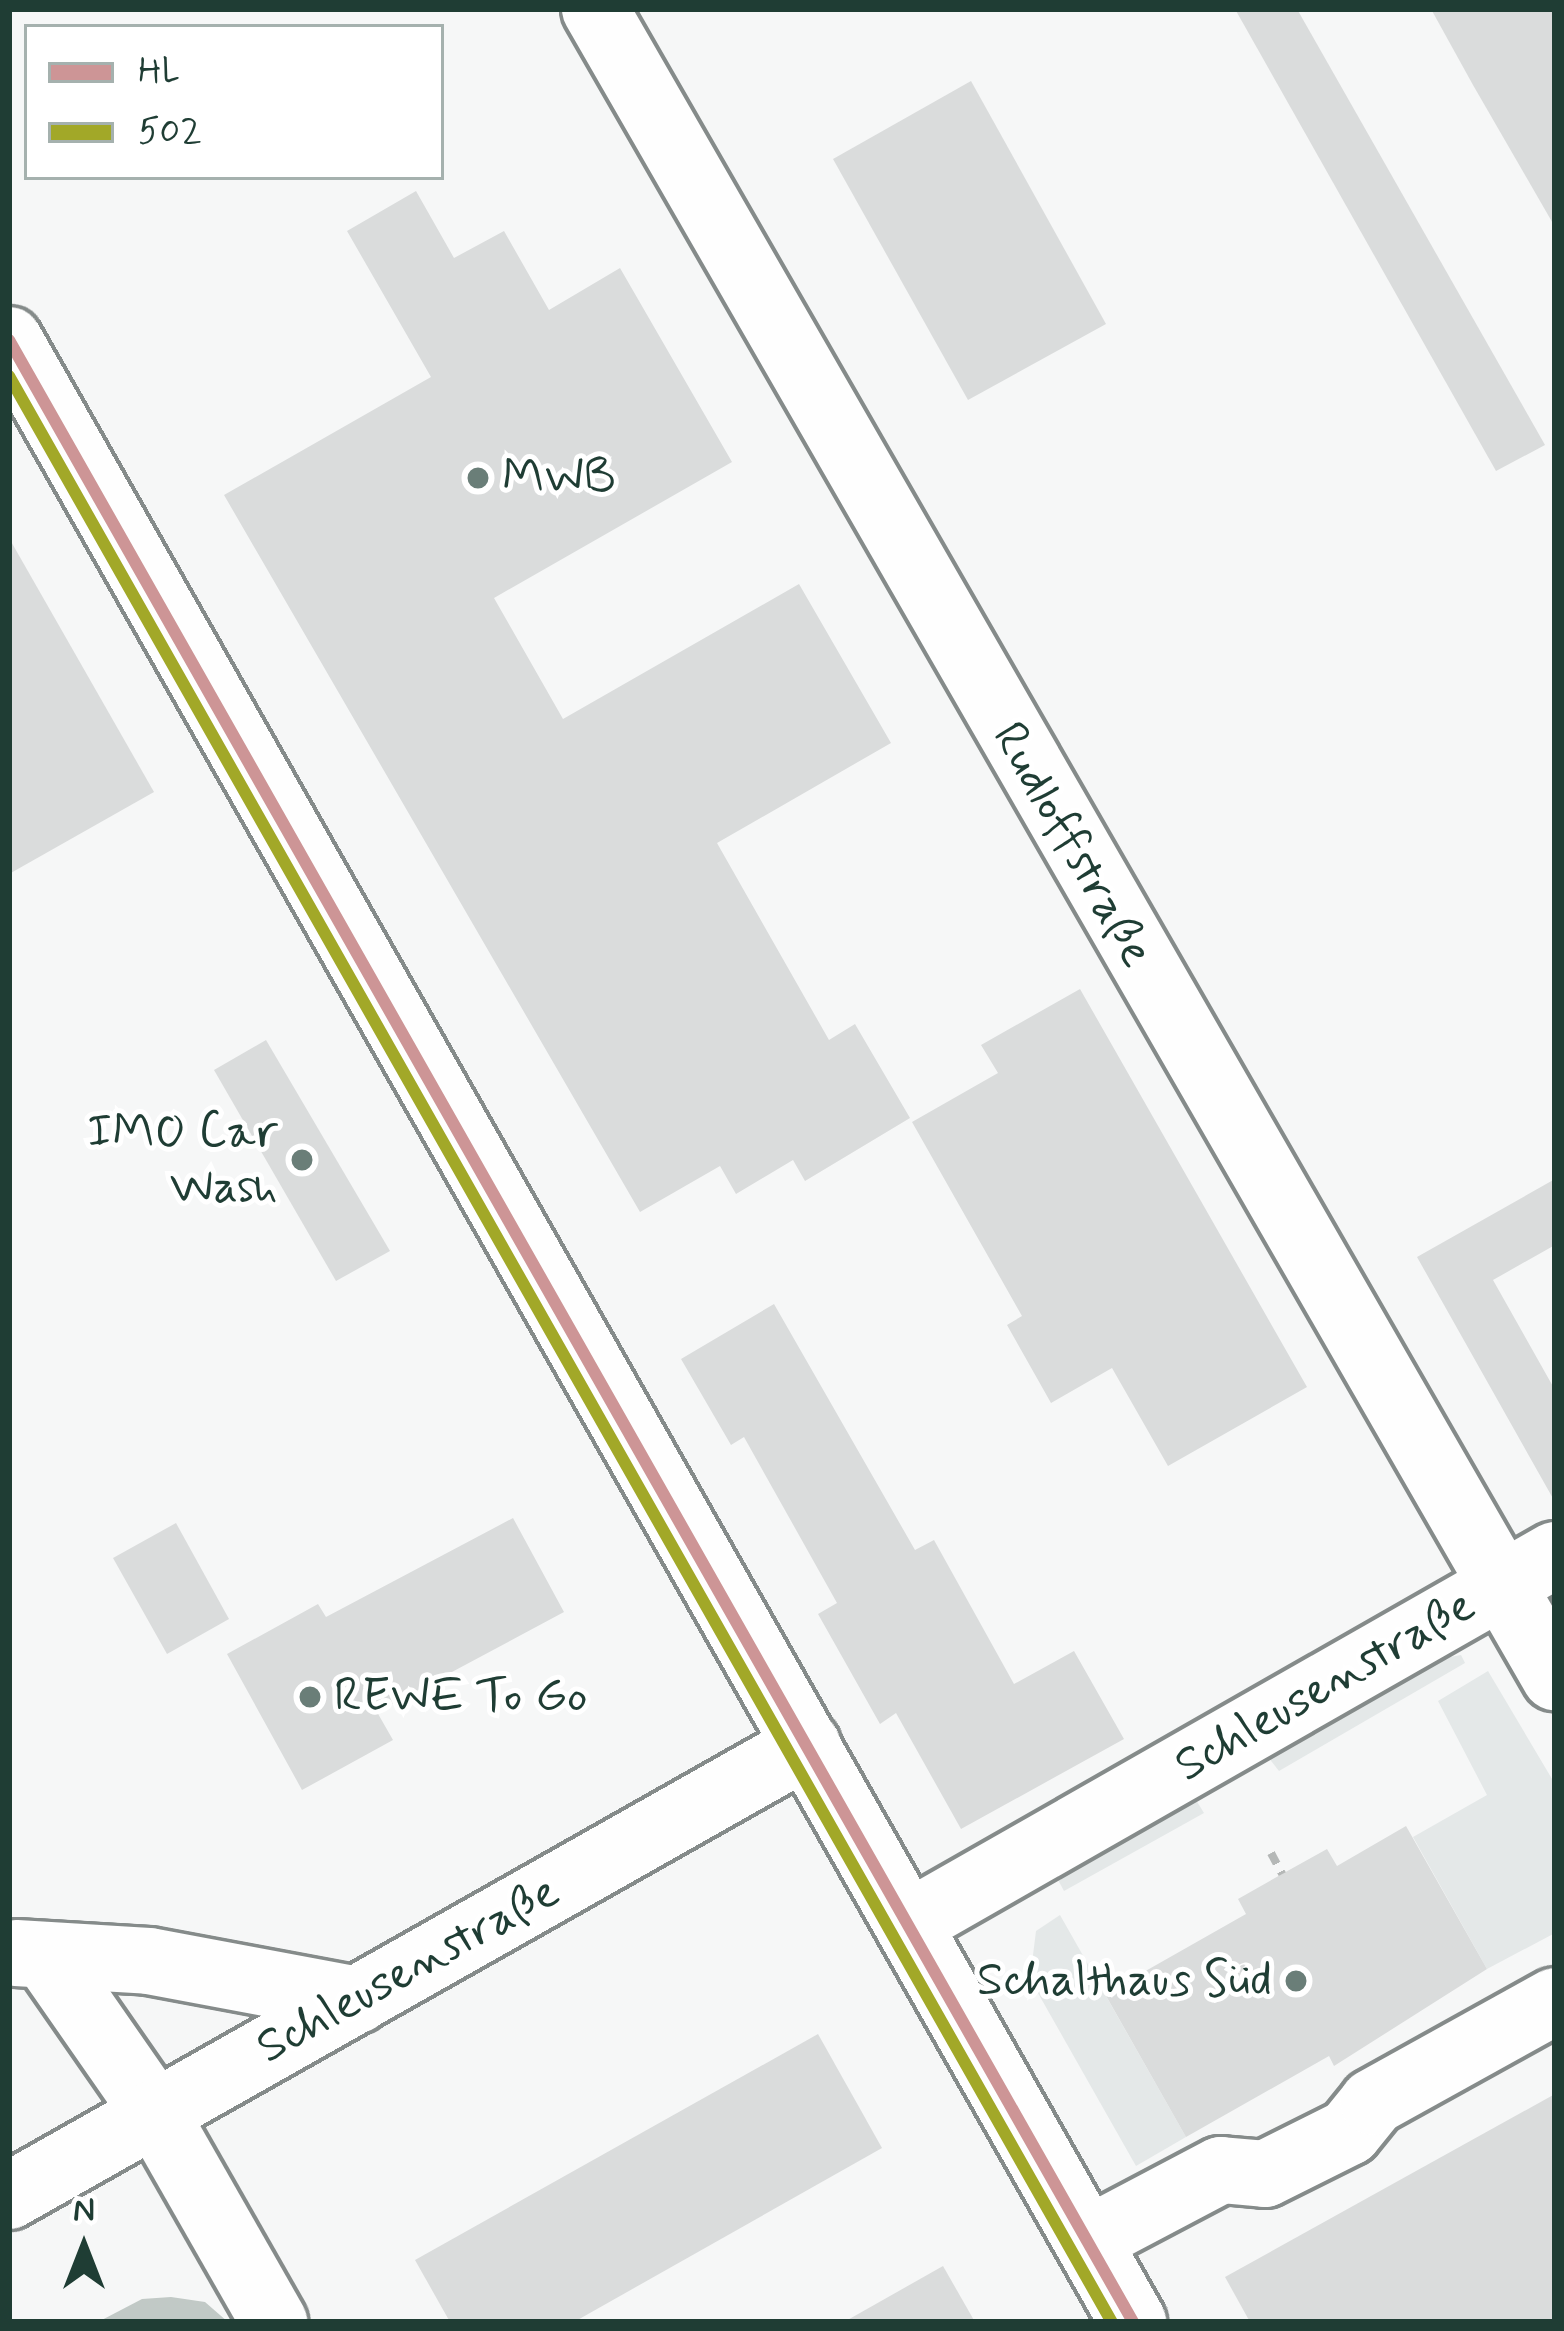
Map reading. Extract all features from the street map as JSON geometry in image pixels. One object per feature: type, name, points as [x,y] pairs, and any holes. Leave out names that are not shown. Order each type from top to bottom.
[{"type":"street","name":"Rudloffstraße","points":[[595,9],[1528,1570],[1555,1677]]},
{"type":"street","points":[[9,340],[1133,2322]]},
{"type":"street","name":"Schleusenstraße","points":[[908,1924],[1528,1570]]},
{"type":"street","name":"Schleusenstraße","points":[[9,2196],[807,1745]]},
{"type":"street","points":[[27,1954],[149,1961],[357,2000]]},
{"type":"street","points":[[27,1954],[155,2113],[274,2322]]},
{"type":"street","points":[[1088,2240],[1221,2170],[1265,2174],[1328,2142],[1373,2102],[1555,2001]]},
{"type":"path","points":[[1271,1853],[1282,1874]]},
{"type":"shaded area","points":[[1461,1655],[1465,1663],[1279,1771],[1268,1757],[1439,1659]]},
{"type":"shaded area","points":[[1488,1671],[1555,1784],[1555,1933],[1487,1969],[1413,1837],[1487,1795],[1438,1701]]},
{"type":"shaded area","points":[[1196,1800],[1204,1813],[1064,1891],[1057,1878]]},
{"type":"shaded area","points":[[1060,1915],[1186,2137],[1136,2166],[1030,1979],[1036,1931]]},
{"type":"shaded area","points":[[142,2299],[205,2302],[228,2322],[98,2322]]},
{"type":"building","points":[[1235,9],[1297,9],[1545,445],[1496,471]]},
{"type":"building","points":[[1431,9],[1555,9],[1555,227],[1473,85]]},
{"type":"building","points":[[971,81],[1106,324],[968,400],[833,159]]},
{"type":"building","points":[[416,191],[454,258],[504,231],[549,310],[620,268],[732,462],[494,598],[563,719],[799,584],[891,743],[717,843],[829,1040],[855,1024],[910,1118],[805,1181],[793,1160],[736,1194],[720,1166],[640,1212],[224,495],[431,377],[347,231]]},
{"type":"building","points":[[9,538],[154,792],[9,874]]},
{"type":"building","points":[[1080,989],[1307,1387],[1168,1466],[1112,1368],[1051,1403],[1007,1325],[1022,1316],[912,1122],[998,1073],[981,1045]]},
{"type":"building","name":"IMO Car Wash","points":[[266,1040],[390,1251],[336,1281],[214,1070]]},
{"type":"building","points":[[1555,1179],[1555,1245],[1493,1280],[1555,1390],[1555,1502],[1417,1257]]},
{"type":"building","points":[[774,1304],[915,1550],[934,1540],[1014,1684],[1074,1651],[1124,1739],[961,1829],[896,1713],[880,1724],[818,1614],[837,1603],[744,1437],[731,1445],[681,1359]]},
{"type":"building","points":[[513,1518],[564,1612],[377,1712],[393,1740],[302,1790],[227,1654],[318,1604],[326,1617]]},
{"type":"building","points":[[176,1523],[229,1619],[167,1654],[113,1558]]},
{"type":"building","name":"Schalthaus Süd","points":[[1406,1826],[1487,1969],[1334,2066],[1329,2056],[1186,2137],[1105,1994],[1246,1914],[1238,1899],[1282,1874],[1327,1849],[1337,1866]]},
{"type":"building","points":[[818,2034],[882,2148],[574,2322],[450,2322],[415,2260]]},
{"type":"building","points":[[1555,2094],[1555,2322],[1250,2322],[1225,2277]]},
{"type":"building","points":[[943,2266],[975,2322],[844,2322]]},
{"type":"transit line","name":"HL","points":[[9,340],[1133,2322]]},
{"type":"transit line","name":"502","points":[[9,376],[1112,2322]]},
{"type":"place","name":"MWB","points":[[478,478]]},
{"type":"place","name":"IMO Car Wash","points":[[302,1160]]},
{"type":"place","name":"REWE To Go","points":[[310,1697]]},
{"type":"place","name":"Schalthaus Süd","points":[[1296,1981]]}]
